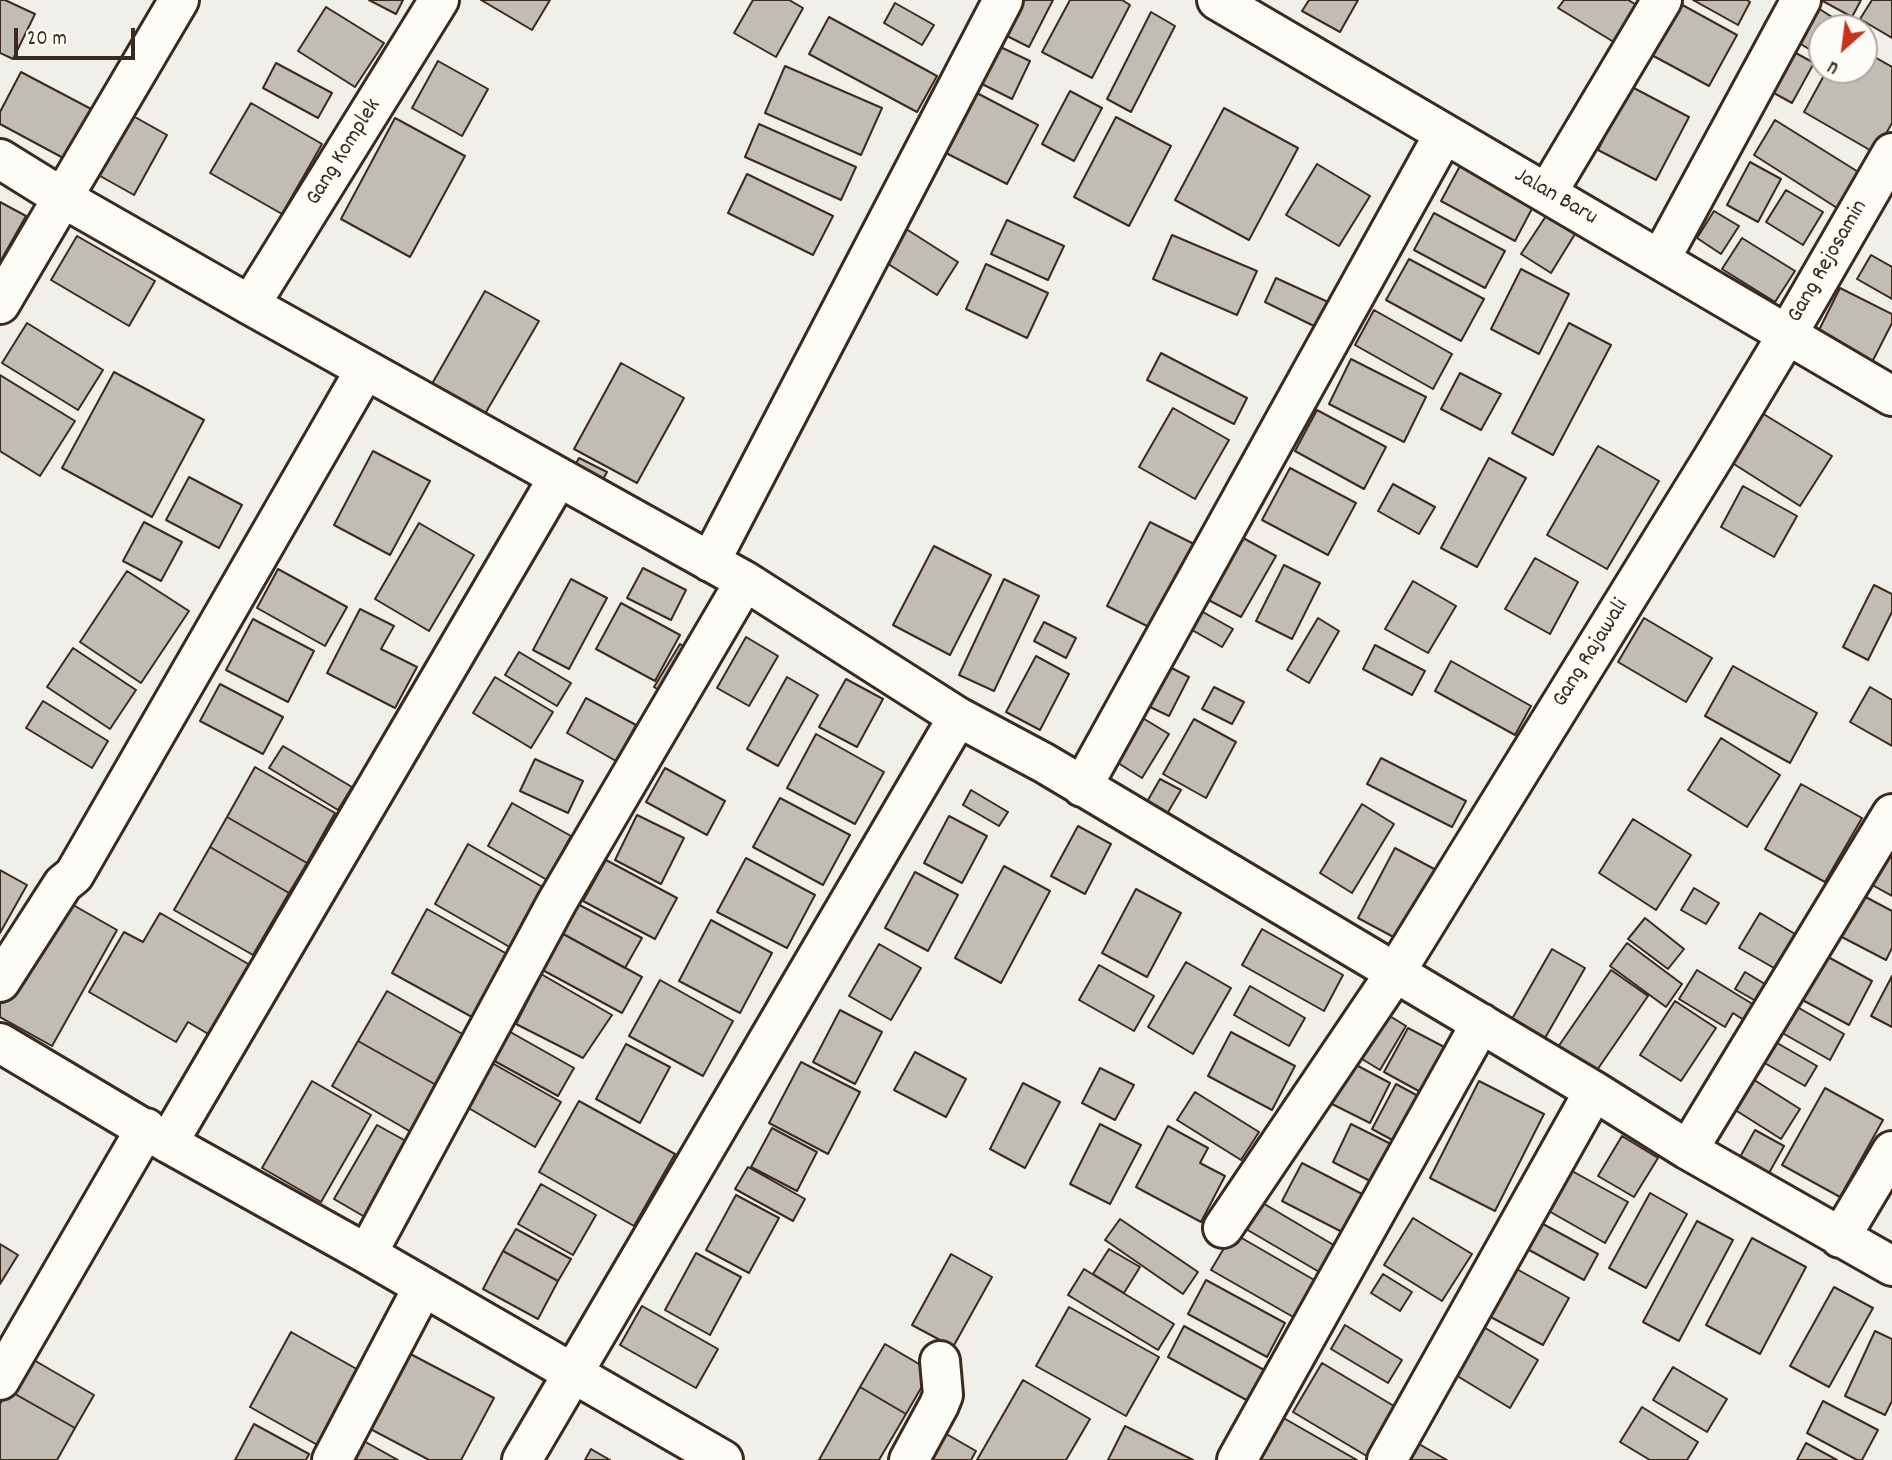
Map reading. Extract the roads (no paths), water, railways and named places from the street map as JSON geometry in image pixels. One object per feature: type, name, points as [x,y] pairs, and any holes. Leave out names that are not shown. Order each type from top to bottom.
[{"type":"street","points":[[0,304],[179,0]]},
{"type":"street","name":"Gang Komplek","points":[[250,305],[439,0]]},
{"type":"street","points":[[710,562],[1003,0]]},
{"type":"street","points":[[1546,193],[1662,0]]},
{"type":"street","points":[[1660,260],[1801,0]]},
{"type":"street","name":"Jalan Baru","points":[[1236,5],[1444,134],[1892,396]]},
{"type":"street","points":[[1082,787],[1444,134]]},
{"type":"street","name":"Gang Rejosamin","points":[[1787,335],[1892,153]]},
{"type":"street","points":[[0,159],[250,305],[745,581],[958,717],[1082,787],[1480,1023],[1688,1150],[1892,1266]]},
{"type":"street","name":"Gang Rajawali","points":[[1223,1228],[1395,973],[1787,335]]},
{"type":"street","points":[[0,982],[63,884],[74,875],[365,370]]},
{"type":"street","points":[[0,1380],[157,1135],[558,478]]},
{"type":"street","points":[[367,1254],[557,902],[745,581]]},
{"type":"street","points":[[522,1460],[958,717]]},
{"type":"street","points":[[1688,1150],[1892,814]]},
{"type":"street","points":[[1237,1460],[1480,1023]]},
{"type":"street","points":[[0,1043],[723,1460]]},
{"type":"street","points":[[1387,1460],[1594,1091]]},
{"type":"street","points":[[1840,1238],[1892,1151]]},
{"type":"street","points":[[332,1460],[423,1287]]},
{"type":"street","points":[[909,1460],[943,1395],[940,1361]]}]
